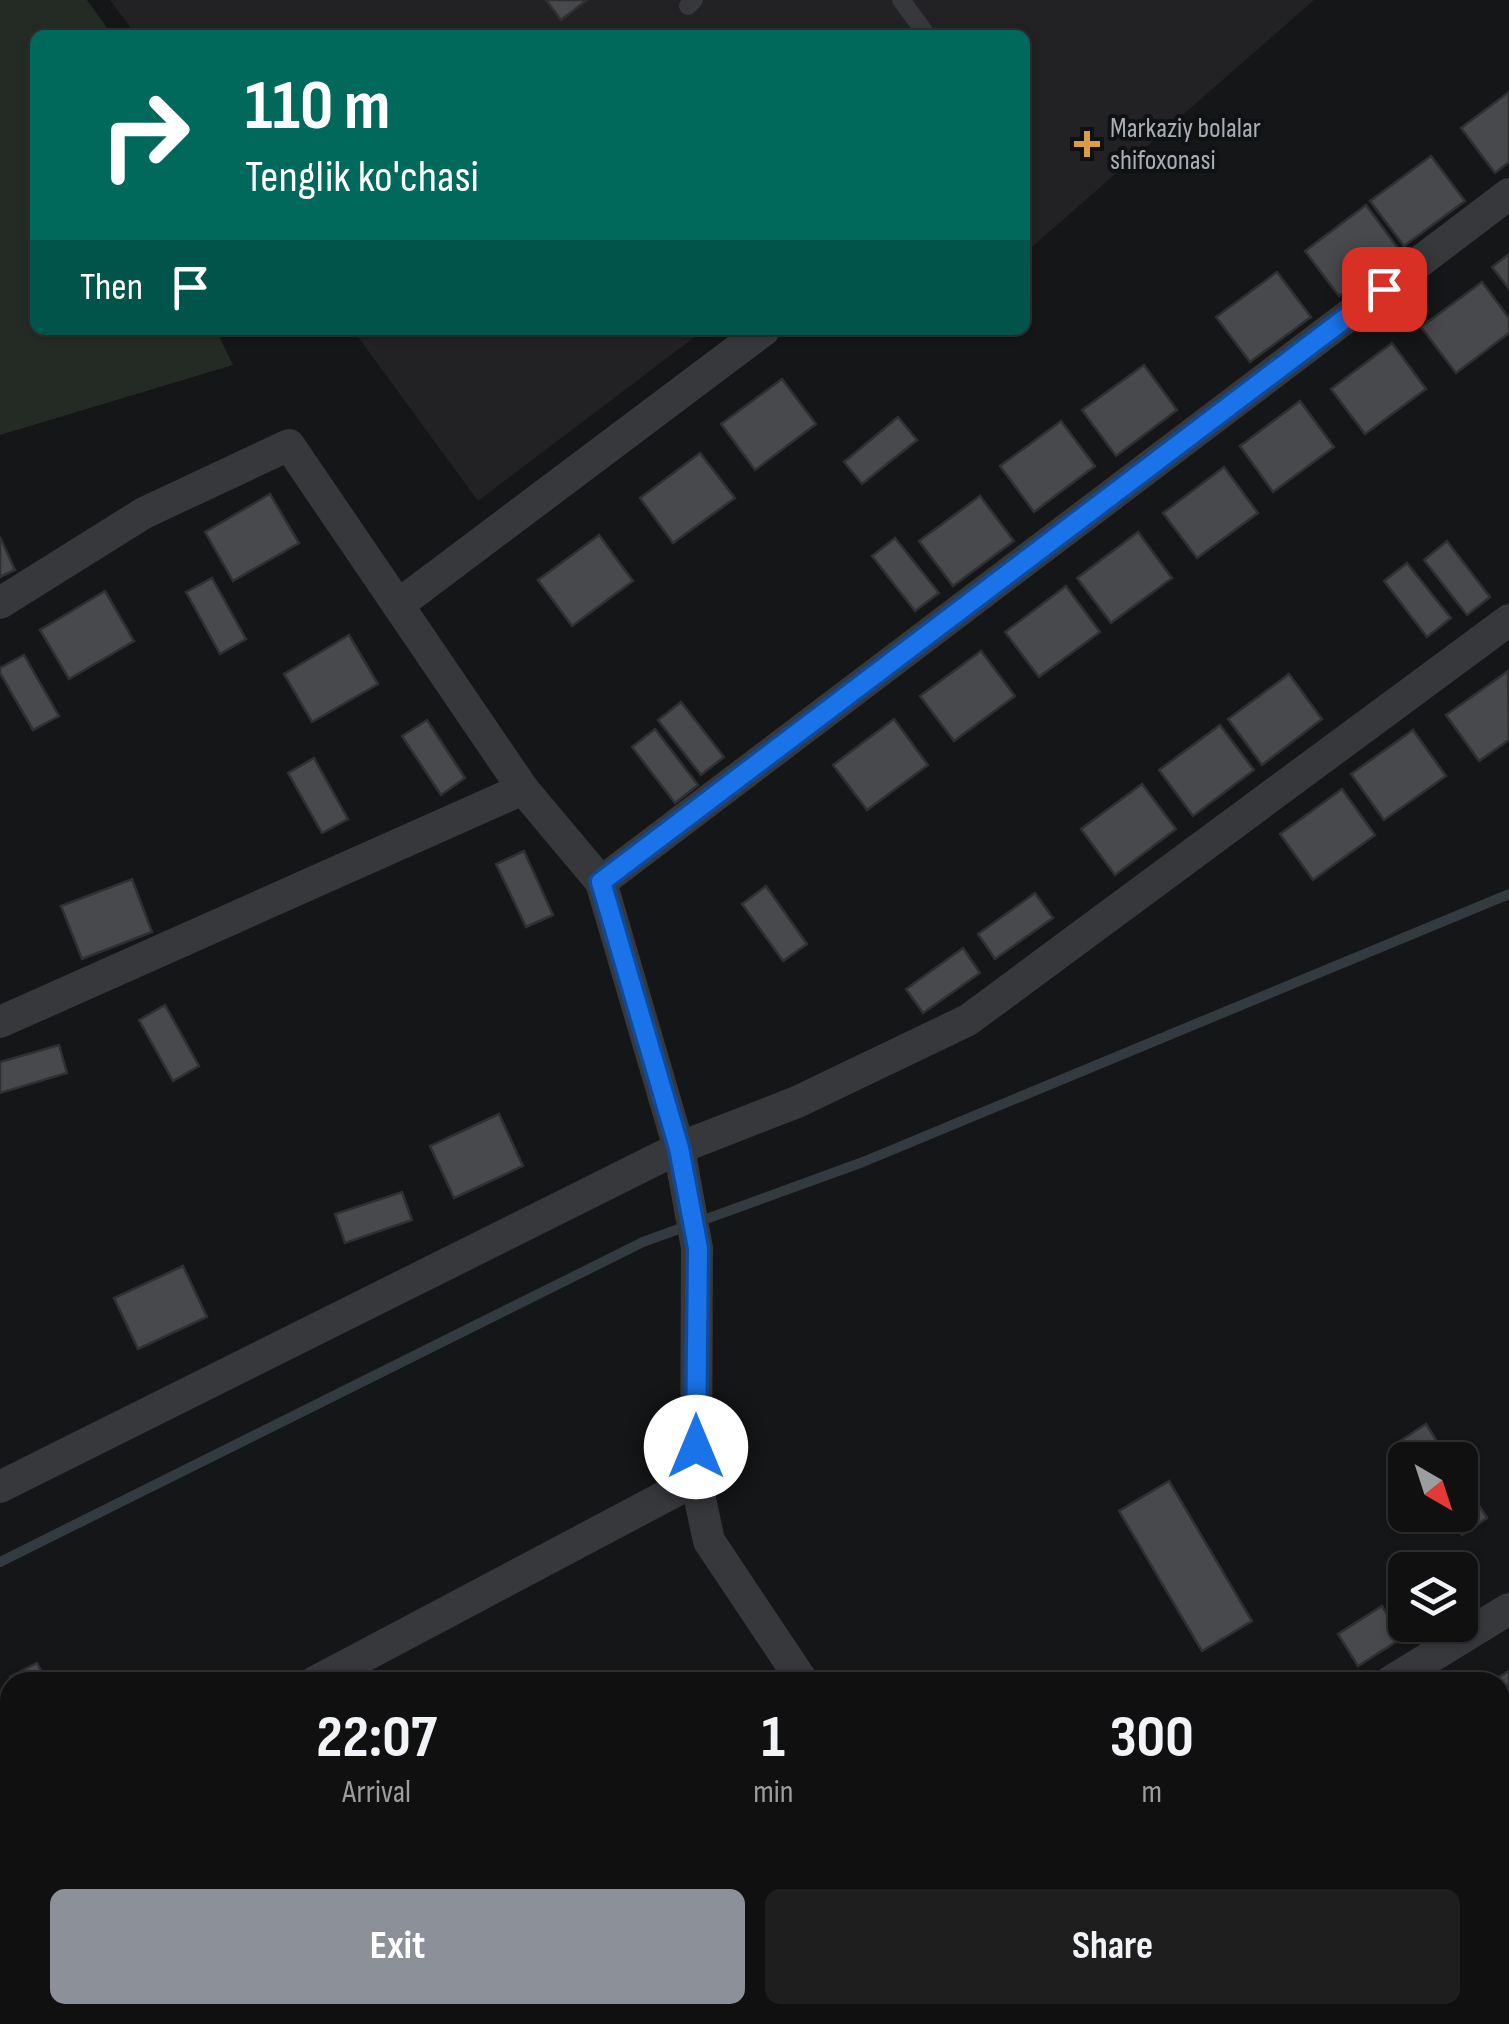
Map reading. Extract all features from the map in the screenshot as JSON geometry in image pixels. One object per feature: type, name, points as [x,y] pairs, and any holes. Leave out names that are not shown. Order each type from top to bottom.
[{"type":"street","points":[[601,882],[1509,194]]},
{"type":"street","points":[[398,605],[757,335]]},
{"type":"street","points":[[0,603],[144,513],[289,444],[523,788],[601,882],[679,1148],[698,1248],[696,1480],[709,1541],[796,1672]]},
{"type":"street","points":[[0,1487],[679,1148],[797,1102],[968,1020],[1509,620]]},
{"type":"street","points":[[0,1022],[523,788]]},
{"type":"street","points":[[334,1672],[696,1480]]},
{"type":"street","points":[[1406,1672],[1509,1609]]},
{"type":"lane","points":[[902,0],[923,30]]},
{"type":"shaded area","points":[[0,0],[87,0],[108,30],[30,30],[30,335],[218,335],[233,365],[0,435]]},
{"type":"shaded area","name":"Markaziy bolalar shifoxonasi","points":[[110,0],[1314,0],[1030,249],[1030,30],[132,30]]},
{"type":"shaded area","points":[[357,335],[697,335],[478,501]]},
{"type":"building","points":[[546,0],[587,0],[561,20]]},
{"type":"building","points":[[1509,92],[1509,162],[1495,173],[1461,128]]},
{"type":"building","points":[[1431,156],[1465,201],[1404,246],[1370,201]]},
{"type":"building","points":[[1366,205],[1400,251],[1339,296],[1305,251]]},
{"type":"building","points":[[1509,254],[1509,289],[1492,267]]},
{"type":"building","points":[[1277,272],[1311,317],[1250,362],[1216,317]]},
{"type":"building","points":[[1482,282],[1509,318],[1509,333],[1456,373],[1421,327]]},
{"type":"building","points":[[1392,343],[1426,389],[1365,434],[1331,389]]},
{"type":"building","points":[[1144,365],[1177,410],[1116,456],[1082,410]]},
{"type":"building","points":[[782,379],[816,424],[755,470],[721,424]]},
{"type":"building","points":[[1300,401],[1334,447],[1273,492],[1240,446]]},
{"type":"building","points":[[898,417],[917,440],[862,484],[844,462]]},
{"type":"building","points":[[1061,421],[1095,466],[1034,512],[1000,466]]},
{"type":"building","points":[[700,453],[735,498],[673,543],[640,498]]},
{"type":"building","points":[[1224,467],[1258,513],[1197,558],[1163,513]]},
{"type":"building","points":[[270,494],[299,543],[233,581],[205,532]]},
{"type":"building","points":[[980,496],[1014,541],[953,586],[919,541]]},
{"type":"building","points":[[1138,532],[1172,578],[1111,623],[1077,578]]},
{"type":"building","points":[[599,535],[633,581],[572,626],[538,580]]},
{"type":"building","points":[[0,537],[15,570],[0,577]]},
{"type":"building","points":[[895,538],[939,593],[915,611],[872,556]]},
{"type":"building","points":[[1447,541],[1490,597],[1467,615],[1424,560]]},
{"type":"building","points":[[1407,563],[1451,618],[1427,637],[1384,581]]},
{"type":"building","points":[[212,578],[246,639],[220,654],[186,592]]},
{"type":"building","points":[[1066,586],[1100,632],[1039,677],[1005,632]]},
{"type":"building","points":[[105,591],[134,641],[69,679],[40,630]]},
{"type":"building","points":[[349,635],[378,684],[312,722],[284,674]]},
{"type":"building","points":[[981,651],[1015,696],[954,741],[920,696]]},
{"type":"building","points":[[24,655],[59,716],[33,730],[0,673],[0,668]]},
{"type":"building","points":[[1508,671],[1509,740],[1479,761],[1446,715]]},
{"type":"building","points":[[1289,674],[1322,719],[1262,765],[1228,719]]},
{"type":"building","points":[[681,702],[724,757],[701,775],[658,720]]},
{"type":"building","points":[[894,719],[928,765],[867,810],[833,765]]},
{"type":"building","points":[[427,720],[465,778],[441,795],[402,736]]},
{"type":"building","points":[[1220,725],[1254,770],[1193,816],[1159,770]]},
{"type":"building","points":[[655,729],[698,785],[675,803],[632,747]]},
{"type":"building","points":[[1413,730],[1446,776],[1384,820],[1351,774]]},
{"type":"building","points":[[314,758],[348,819],[322,833],[288,773]]},
{"type":"building","points":[[1142,784],[1176,829],[1115,875],[1081,829]]},
{"type":"building","points":[[1342,789],[1375,835],[1313,880],[1280,834]]},
{"type":"building","points":[[524,851],[553,915],[526,927],[496,864]]},
{"type":"building","points":[[132,879],[152,932],[82,959],[61,906]]},
{"type":"building","points":[[766,886],[807,944],[783,961],[742,904]]},
{"type":"building","points":[[1035,893],[1053,918],[995,959],[978,934]]},
{"type":"building","points":[[963,948],[980,973],[923,1013],[906,989]]},
{"type":"building","points":[[165,1005],[199,1066],[173,1081],[139,1020]]},
{"type":"building","points":[[59,1045],[67,1073],[0,1093],[0,1062]]},
{"type":"building","points":[[499,1114],[523,1166],[454,1198],[430,1146]]},
{"type":"building","points":[[402,1192],[412,1220],[345,1243],[335,1214]]},
{"type":"building","points":[[183,1266],[207,1317],[138,1349],[114,1298]]},
{"type":"building","points":[[1426,1424],[1438,1442],[1401,1442]]},
{"type":"building","points":[[1169,1481],[1252,1621],[1202,1651],[1119,1511]]},
{"type":"building","points":[[1478,1504],[1487,1518],[1478,1524]]},
{"type":"building","points":[[1382,1606],[1388,1616],[1388,1642],[1396,1642],[1358,1666],[1338,1634]]},
{"type":"building","points":[[37,1663],[42,1672],[20,1672]]},
{"type":"waterway","points":[[0,1562],[643,1242],[863,1162],[1509,894]]},
{"type":"place","name":"Markaziy bolalar shifoxonasi","points":[[1087,144]]},
{"type":"route","points":[[696,1447],[698,1248],[679,1148],[601,882],[1384,289]]}]
